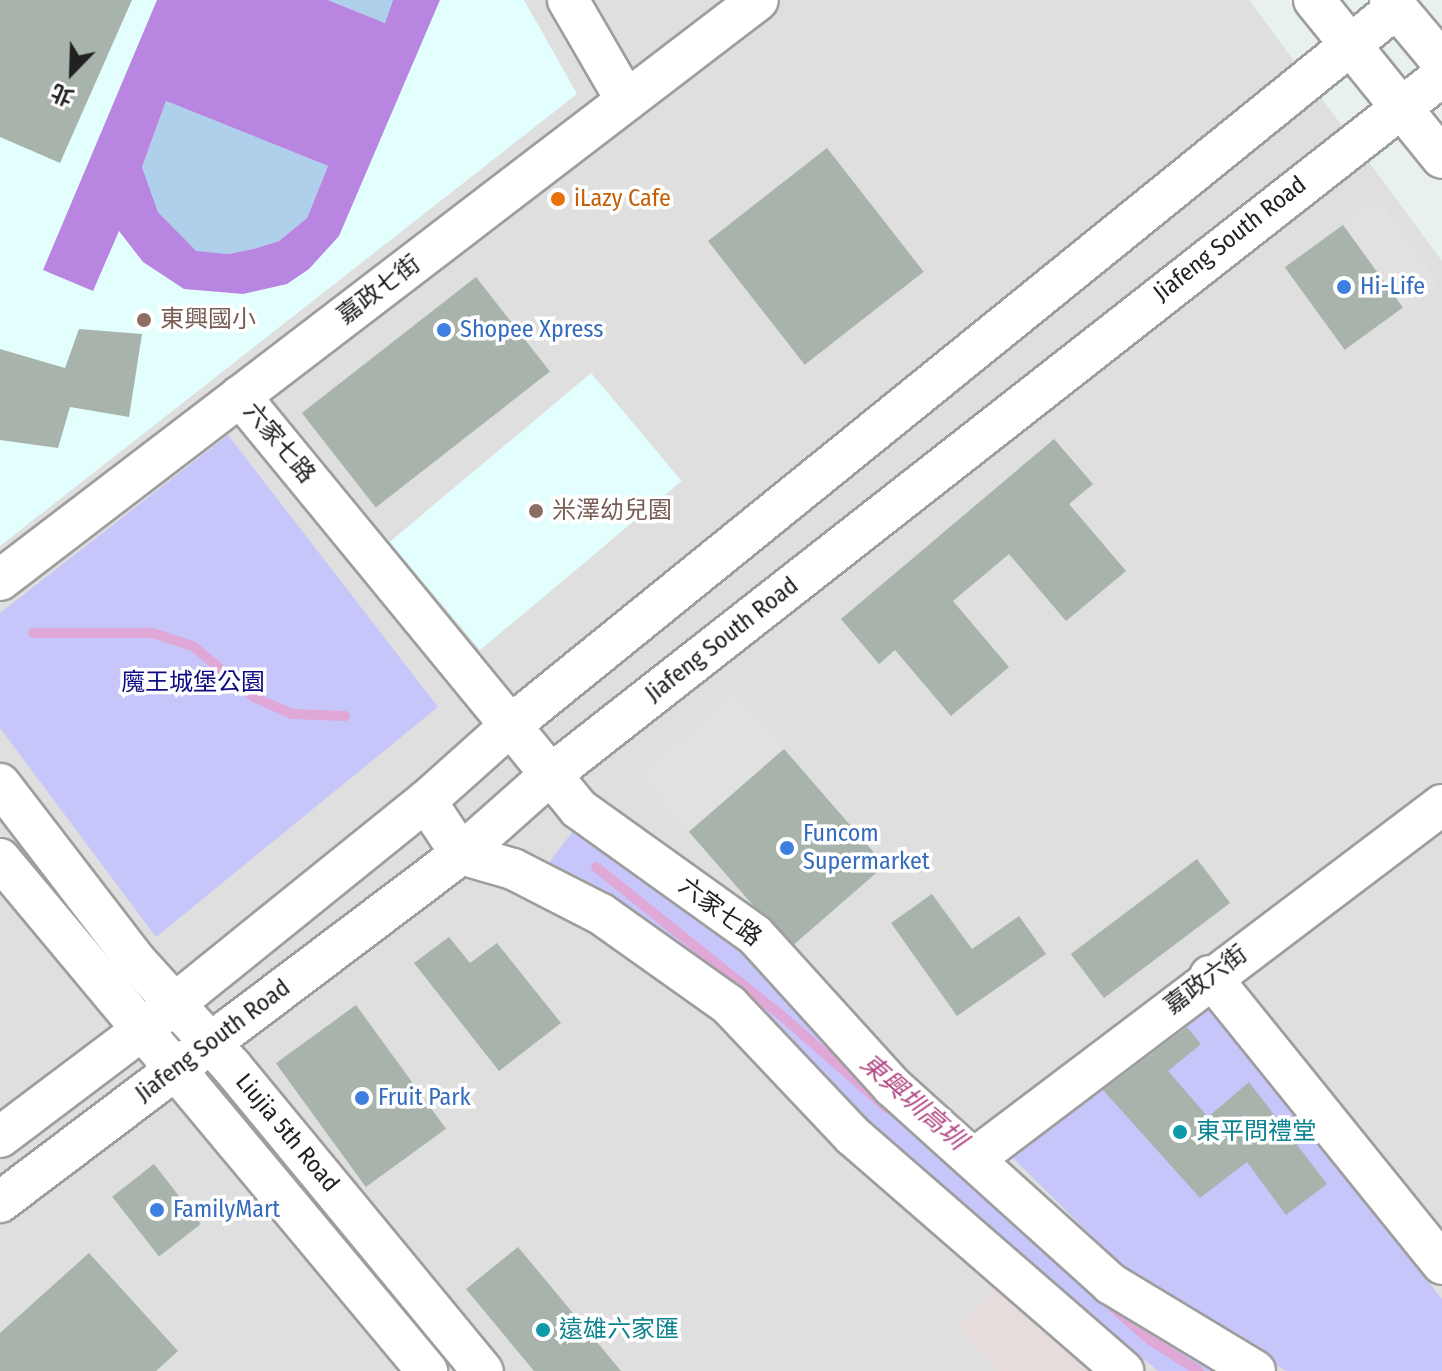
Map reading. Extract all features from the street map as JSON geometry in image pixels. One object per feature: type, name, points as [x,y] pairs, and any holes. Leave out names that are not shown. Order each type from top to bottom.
[{"type":"street","points":[[568,0],[626,100]]},
{"type":"street","name":"嘉政七街","points":[[0,580],[758,0]]},
{"type":"street","points":[[1314,0],[1442,158]]},
{"type":"street","points":[[0,1137],[158,1018],[426,801],[511,725],[1349,45],[1393,4],[1442,62]]},
{"type":"street","name":"Jiafeng South Road","points":[[0,1202],[174,1067],[211,1045],[461,854],[549,776],[1400,104],[1442,76]]},
{"type":"street","name":"六家七路","points":[[240,396],[579,809],[755,935],[893,1087],[1111,1284],[1255,1371]]},
{"type":"street","name":"Liujia 5th Road","points":[[0,784],[158,1018],[174,1067],[427,1371]]},
{"type":"street","points":[[426,801],[461,854],[513,869],[601,914],[729,1005],[853,1136],[1123,1371]]},
{"type":"street","name":"嘉政六街","points":[[974,1159],[1210,976],[1442,805]]},
{"type":"street","name":"Liujia 5th Road","points":[[0,859],[158,1018],[211,1045],[483,1371]]},
{"type":"street","points":[[1210,976],[1442,1264]]},
{"type":"shaded area","points":[[0,0],[1249,0],[1442,261],[1442,1371],[0,1371]]},
{"type":"shaded area","name":"東興國小","points":[[0,0],[524,0],[577,94],[0,546]]},
{"type":"shaded area","points":[[157,0],[328,0],[385,23],[393,0],[440,0],[339,236],[309,269],[287,284],[243,294],[184,289],[143,262],[119,231],[93,291],[43,270]],"holes":[[[166,101],[328,166],[307,218],[279,241],[228,254],[196,251],[158,212],[142,167]]]},
{"type":"shaded area","points":[[328,0],[393,0],[385,23]]},
{"type":"shaded area","points":[[166,101],[328,166],[307,218],[279,241],[253,249],[228,254],[196,252],[158,212],[142,167]]},
{"type":"shaded area","points":[[1379,198],[1439,284],[1402,310],[1342,224]]},
{"type":"shaded area","name":"米澤幼兒園","points":[[591,373],[682,481],[480,650],[390,542]]},
{"type":"shaded area","points":[[735,693],[784,749],[688,832],[640,776]]},
{"type":"shaded area","points":[[994,1289],[1089,1371],[996,1371],[960,1327]]},
{"type":"green space","name":"魔王城堡公園","points":[[228,435],[438,707],[156,937],[0,728],[0,613]]},
{"type":"green space","points":[[577,826],[743,947],[1219,1371],[1158,1371],[547,865]]},
{"type":"green space","points":[[1201,993],[1442,1299],[1442,1371],[1286,1371],[1134,1278],[1007,1152]]},
{"type":"building","points":[[0,0],[132,0],[60,163],[0,137]]},
{"type":"building","points":[[827,148],[924,272],[805,365],[708,241]]},
{"type":"building","name":"Hi-Life","points":[[1343,225],[1403,308],[1345,350],[1285,267]]},
{"type":"building","points":[[476,277],[550,372],[376,508],[302,413]]},
{"type":"building","points":[[79,329],[142,334],[129,417],[70,407],[58,448],[0,440],[0,349],[65,368]]},
{"type":"building","points":[[1054,439],[1093,484],[1069,504],[1126,571],[1066,621],[1009,554],[953,601],[1009,667],[951,716],[895,650],[879,664],[841,619]]},
{"type":"building","name":"Funcom Supermarket","points":[[784,749],[885,865],[790,948],[689,832]]},
{"type":"building","points":[[1197,859],[1230,903],[1104,998],[1071,954]]},
{"type":"building","points":[[932,894],[972,949],[1019,916],[1046,954],[957,1016],[891,923]]},
{"type":"building","points":[[449,937],[470,963],[497,943],[561,1023],[499,1071],[414,963]]},
{"type":"building","name":"Fruit Park","points":[[356,1005],[446,1129],[366,1187],[276,1063]]},
{"type":"building","points":[[1187,1027],[1201,1044],[1168,1071],[1208,1117],[1249,1082],[1327,1184],[1286,1215],[1247,1162],[1200,1198],[1103,1090]]},
{"type":"building","name":"FamilyMart","points":[[154,1164],[201,1224],[159,1257],[112,1197]]},
{"type":"building","name":"遠雄六家匯","points":[[518,1247],[621,1371],[534,1371],[466,1289]]},
{"type":"building","points":[[89,1253],[178,1351],[156,1371],[0,1371],[0,1333]]},
{"type":"waterway","name":"東興圳高圳","points":[[33,633],[152,633],[193,646],[254,697],[292,714],[345,716]]},
{"type":"waterway","name":"東興圳高圳","points":[[596,867],[781,1015],[887,1108]]},
{"type":"waterway","name":"東興圳高圳","points":[[1109,1304],[1150,1340],[1199,1371]]},
{"type":"place","name":"iLazy Cafe","points":[[558,199]]},
{"type":"place","name":"Hi-Life","points":[[1344,287]]},
{"type":"place","name":"東興國小","points":[[144,320]]},
{"type":"place","name":"Shopee Xpress","points":[[444,330]]},
{"type":"place","name":"米澤幼兒園","points":[[536,511]]},
{"type":"place","name":"Funcom Supermarket","points":[[787,848]]},
{"type":"place","name":"Fruit Park","points":[[362,1098]]},
{"type":"place","name":"東平問禮堂","points":[[1180,1132]]},
{"type":"place","name":"FamilyMart","points":[[157,1210]]},
{"type":"place","name":"遠雄六家匯","points":[[543,1330]]}]
